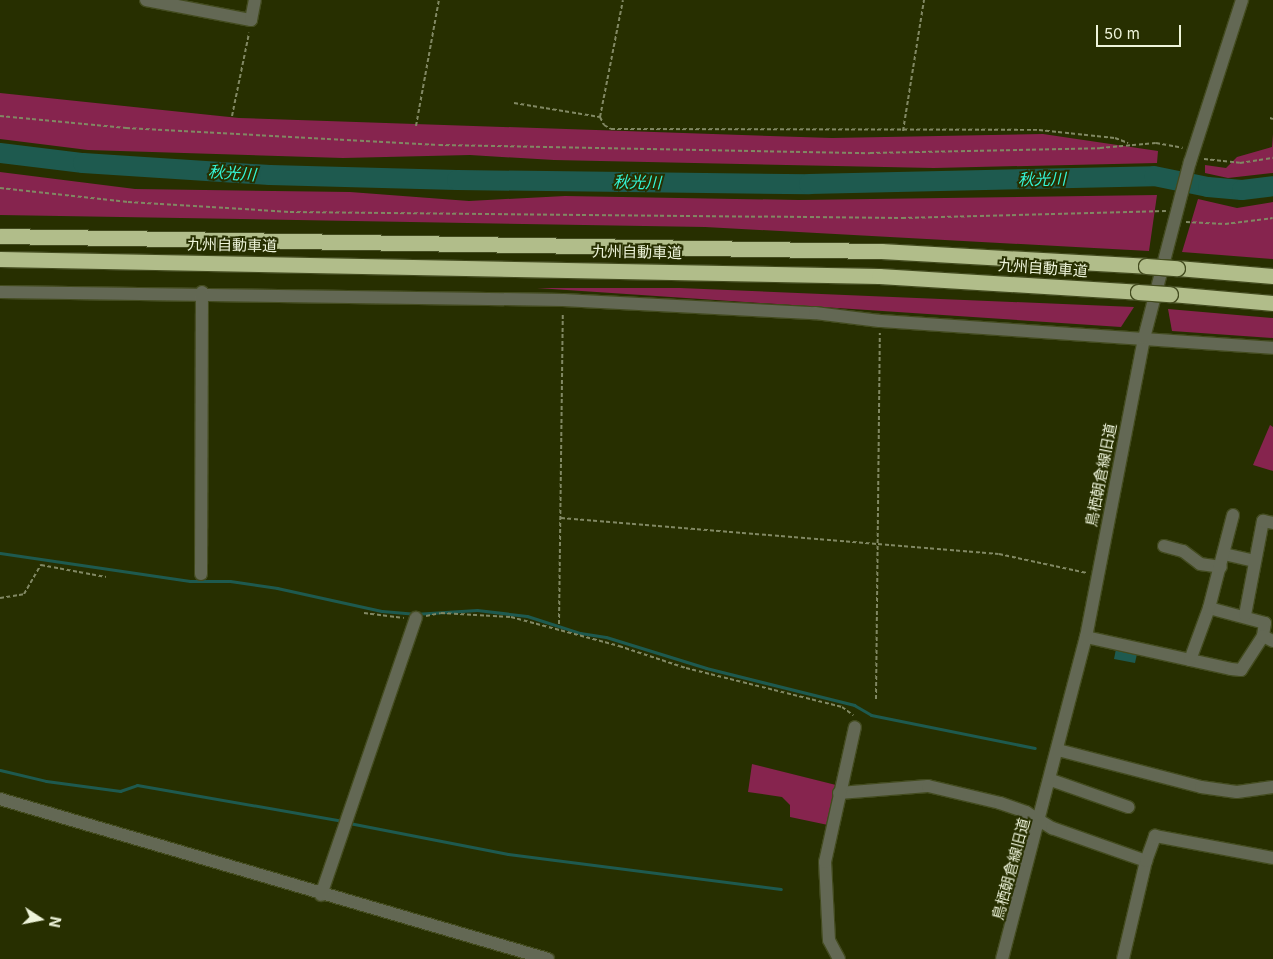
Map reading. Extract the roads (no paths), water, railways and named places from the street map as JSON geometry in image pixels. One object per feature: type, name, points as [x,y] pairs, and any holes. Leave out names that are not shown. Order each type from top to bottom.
[{"type":"highway","name":"九州自動車道","points":[[0,236],[881,251],[1146,266],[1273,276]]},
{"type":"highway","name":"九州自動車道","points":[[0,260],[880,276],[1170,294],[1273,303]]},
{"type":"street","points":[[146,0],[251,20],[255,0]]},
{"type":"street","name":"鳥栖朝倉線旧道","points":[[1002,959],[1040,820],[1086,637],[1144,338],[1192,156],[1242,0]]},
{"type":"street","points":[[0,292],[202,292],[563,300],[816,313],[880,321],[1273,348]]},
{"type":"street","points":[[201,574],[202,292]]},
{"type":"street","points":[[1190,660],[1209,608],[1233,515]]},
{"type":"street","points":[[1245,615],[1263,520],[1273,523]]},
{"type":"street","points":[[1164,546],[1183,551],[1200,564],[1221,567]]},
{"type":"street","points":[[1224,554],[1255,561]]},
{"type":"street","points":[[1086,637],[1241,670],[1268,638],[1265,623],[1245,615],[1209,608]]},
{"type":"street","points":[[321,895],[416,618]]},
{"type":"street","points":[[839,959],[829,940],[825,862],[855,727]]},
{"type":"street","points":[[1058,750],[1201,787],[1237,792],[1273,787]]},
{"type":"street","points":[[1050,780],[1128,807]]},
{"type":"street","points":[[839,794],[928,786],[1000,802],[1040,820],[1052,828],[1146,861]]},
{"type":"street","points":[[0,799],[321,895],[548,959]]},
{"type":"street","points":[[1123,959],[1146,861],[1156,836],[1273,858]]},
{"type":"water","points":[[1116,649],[1137,654],[1135,663],[1114,659]]},
{"type":"waterway","name":"秋光川","points":[[0,153],[83,163],[270,175],[457,180],[809,184],[1154,176],[1208,187],[1242,190],[1273,186]]},
{"type":"waterway","points":[[0,553],[190,581],[230,581],[277,588],[382,611],[414,614],[477,610],[527,616],[580,633],[606,637],[706,668],[854,705],[871,715],[1035,748]]},
{"type":"waterway","points":[[0,770],[46,781],[120,791],[137,785],[343,821]]},
{"type":"waterway","points":[[349,823],[508,854],[781,889]]}]
